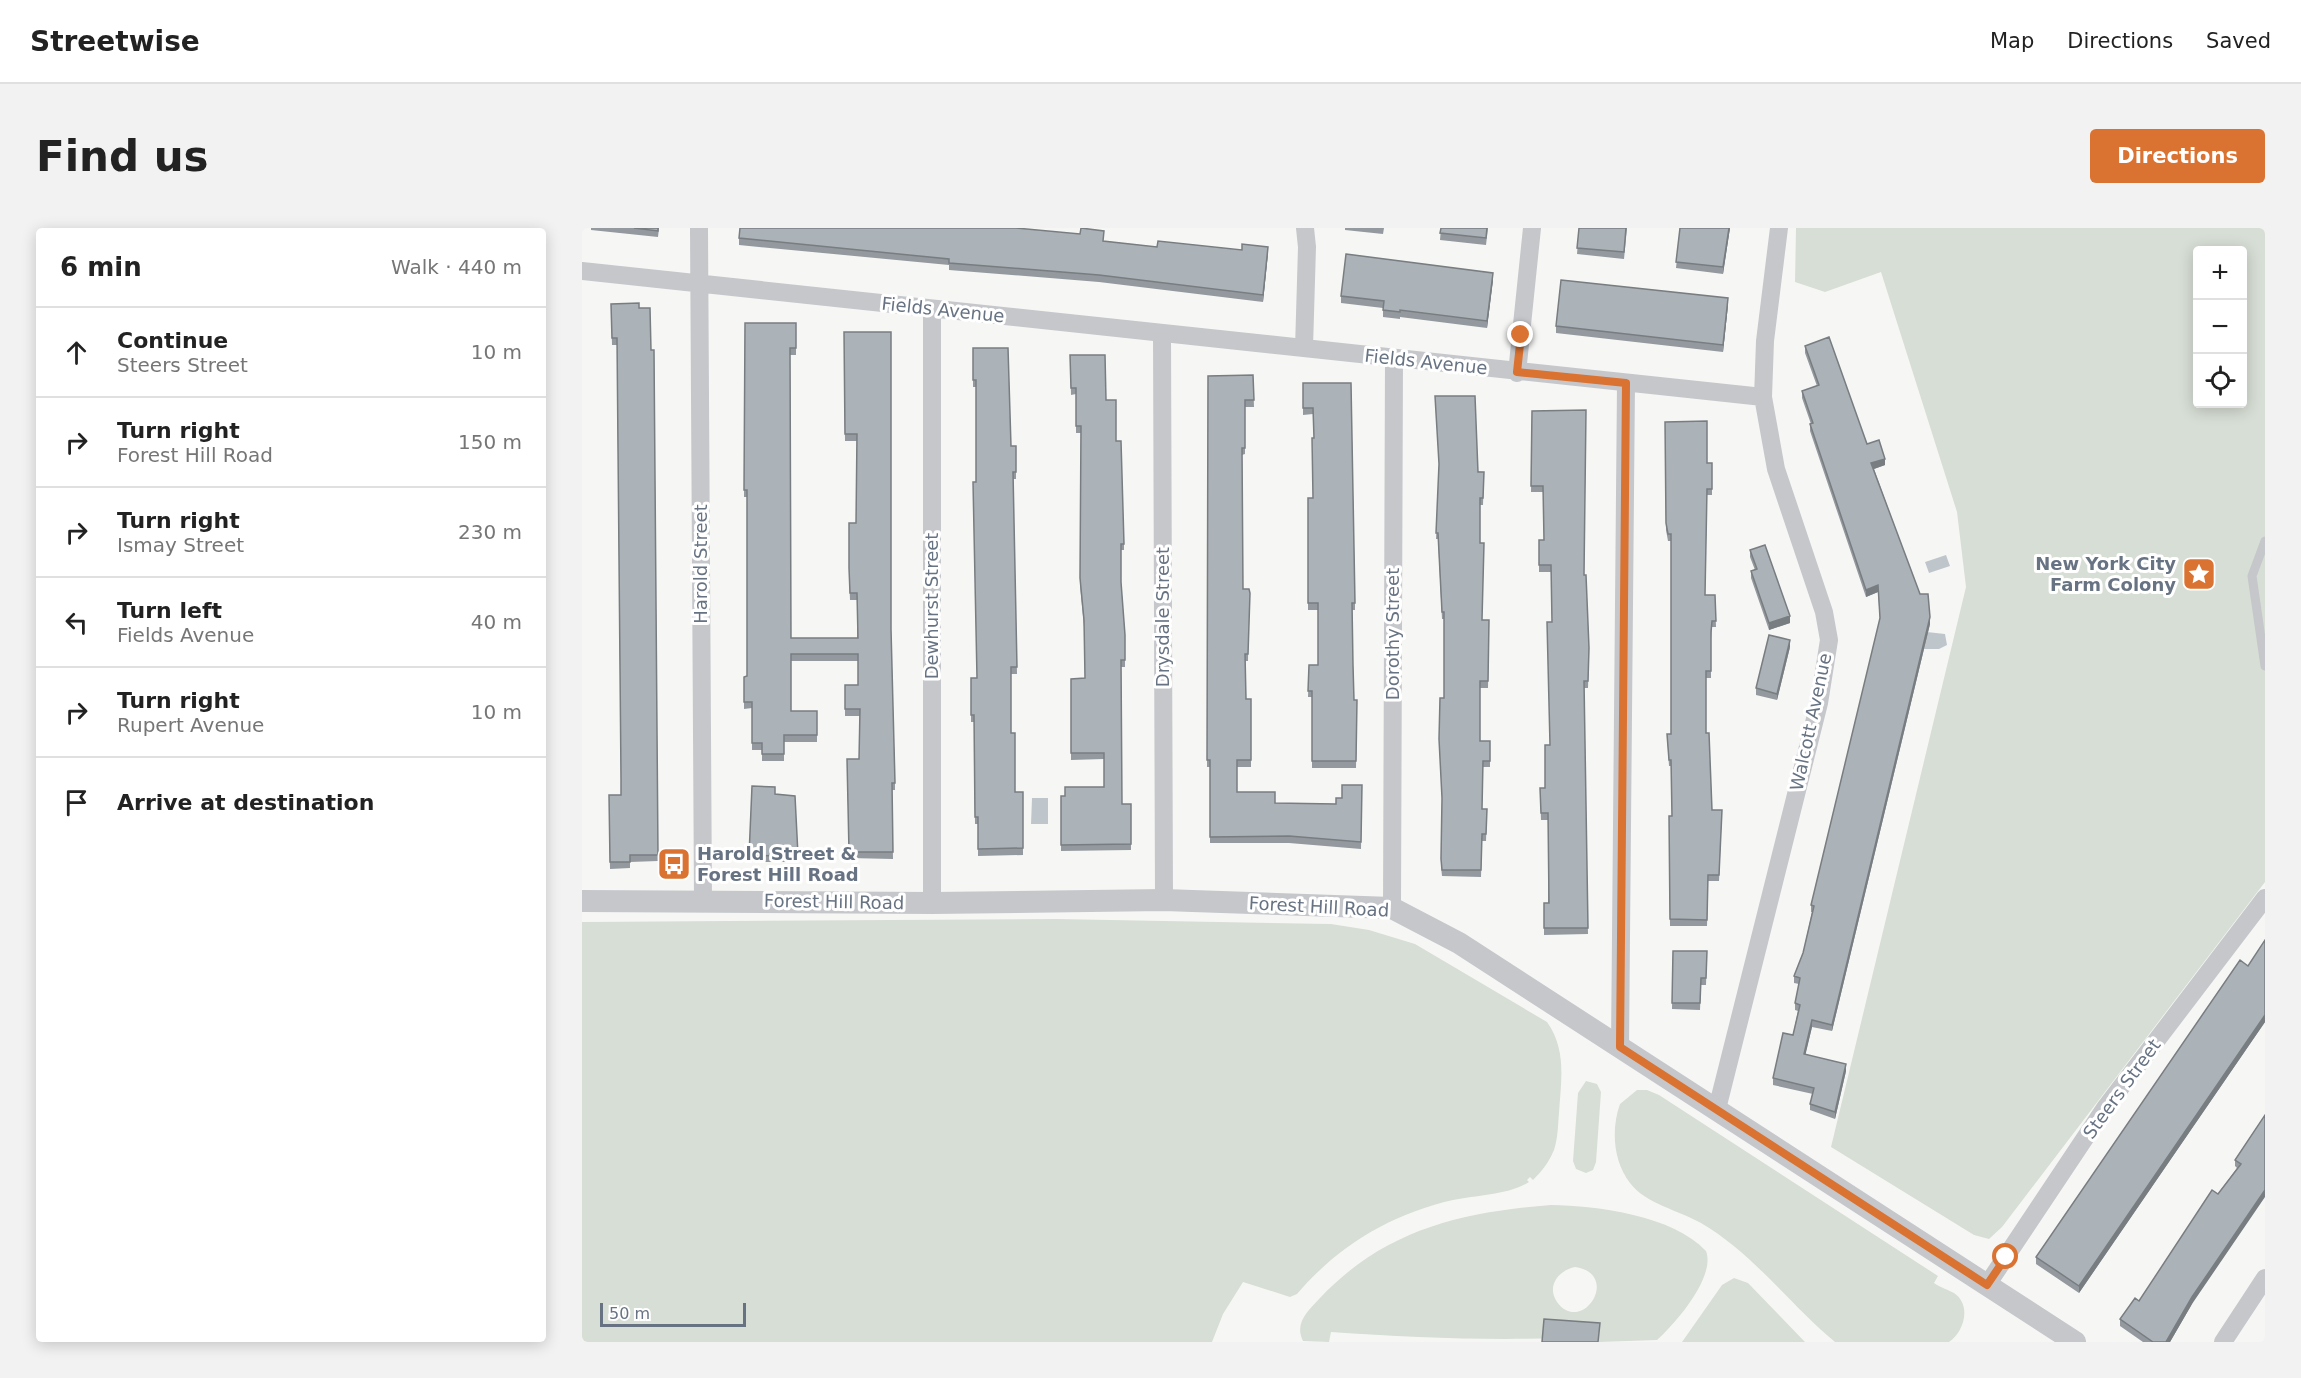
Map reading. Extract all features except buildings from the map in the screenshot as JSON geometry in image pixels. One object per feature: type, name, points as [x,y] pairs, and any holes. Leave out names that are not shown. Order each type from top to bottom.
[{"type":"street","name":"Harold Street","points":[[699,228],[703,901]]},
{"type":"street","points":[[1304,348],[1307,247],[1305,228]]},
{"type":"street","points":[[1517,372],[1532,228]]},
{"type":"street","name":"Walcott Avenue","points":[[1717,1109],[1819,703],[1829,640],[1816,584],[1776,469],[1764,397],[1766,341],[1779,228]]},
{"type":"street","name":"Fields Avenue","points":[[582,271],[1764,397]]},
{"type":"street","name":"Dewhurst Street","points":[[932,309],[932,903]]},
{"type":"street","name":"Drysdale Street","points":[[1162,334],[1164,900]]},
{"type":"street","name":"Dorothy Street","points":[[1392,908],[1394,359]]},
{"type":"street","points":[[1620,1047],[1626,383]]},
{"type":"street","name":"Steers Street","points":[[1987,1285],[2105,1108],[2265,898]]},
{"type":"street","name":"Forest Hill Road","points":[[582,901],[932,903],[1164,900],[1392,908],[1459,943],[2074,1342]]},
{"type":"street","points":[[2223,1342],[2265,1278]]},
{"type":"lane","points":[[2265,541],[2252,576],[2265,666]]},
{"type":"shaded area","points":[[1796,228],[2265,228],[2265,882],[2002,1227],[1989,1239],[1974,1235],[1831,1147],[1966,587],[1957,512],[1881,272],[1825,292],[1795,282]]},
{"type":"shaded area","points":[[1946,555],[1950,566],[1929,573],[1925,562]]},
{"type":"shaded area","points":[[1927,632],[1945,634],[1947,645],[1939,649],[1924,649]]},
{"type":"shaded area","points":[[1032,798],[1048,798],[1048,824],[1031,824]]},
{"type":"shaded area","points":[[1057,919],[1331,924],[1369,930],[1415,944],[1547,1022],[1558,1044],[1561,1066],[1558,1131],[1552,1154],[1533,1180],[1530,1177],[1527,1180],[1529,1182],[1512,1190],[1430,1206],[1387,1223],[1348,1247],[1330,1261],[1297,1294],[1290,1297],[1243,1282],[1223,1314],[1212,1342],[582,1342],[582,922]]},
{"type":"shaded area","points":[[1586,1081],[1597,1084],[1601,1092],[1596,1162],[1593,1170],[1586,1173],[1576,1169],[1573,1161],[1578,1093]]},
{"type":"shaded area","points":[[1637,1090],[1647,1090],[1659,1095],[1938,1276],[1934,1283],[1954,1293],[1963,1304],[1964,1318],[1959,1332],[1949,1342],[1835,1342],[1755,1264],[1720,1235],[1692,1218],[1653,1201],[1630,1183],[1617,1155],[1615,1124],[1620,1104]]},
{"type":"shaded area","points":[[1551,1205],[1590,1208],[1654,1221],[1692,1239],[1706,1251],[1708,1262],[1705,1274],[1683,1312],[1657,1340],[1599,1342],[1599,1336],[1532,1339],[1465,1338],[1331,1332],[1329,1342],[1303,1341],[1300,1329],[1307,1313],[1345,1275],[1370,1256],[1426,1229],[1455,1220],[1518,1208]],"holes":[[[1575,1267],[1589,1272],[1596,1280],[1597,1290],[1593,1300],[1586,1308],[1577,1312],[1567,1311],[1554,1296],[1556,1280],[1564,1271]]]},
{"type":"shaded area","points":[[1734,1278],[1748,1283],[1805,1342],[1682,1342],[1722,1285]]},
{"type":"place","name":"New York City Farm Colony","points":[[2199,574]]},
{"type":"place","name":"Harold Street & Forest Hill Road","points":[[674,864]]},
{"type":"route","points":[[1521,335],[1517,372],[1626,383],[1620,1047],[1987,1285],[2006,1257]]}]
